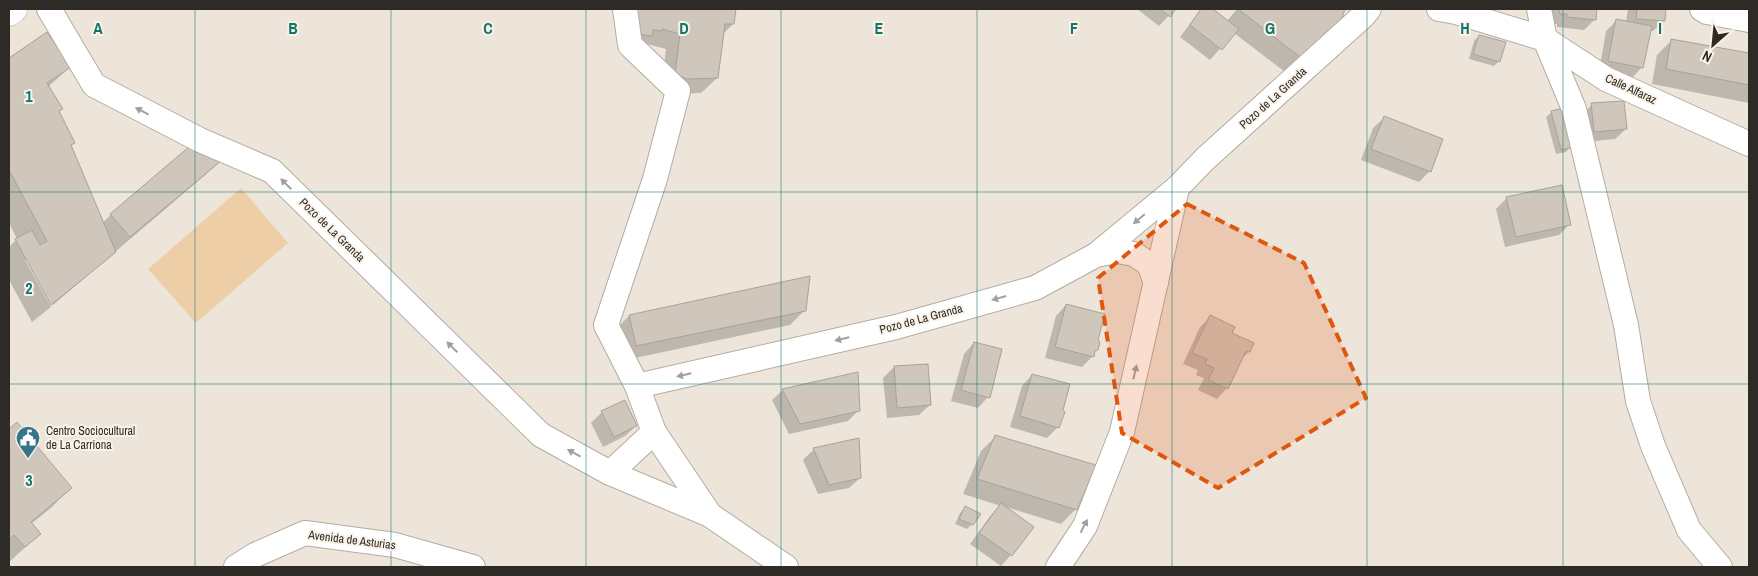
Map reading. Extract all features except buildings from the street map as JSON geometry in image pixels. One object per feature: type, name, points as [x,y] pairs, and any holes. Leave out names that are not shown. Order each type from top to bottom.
[{"type":"main road","points":[[9,12],[13,9]]},
{"type":"street","name":"Pozo de La Granda","points":[[49,9],[94,85],[200,140],[272,171],[541,435],[610,473],[710,515],[786,567]]},
{"type":"street","name":"Pozo de La Granda","points":[[626,9],[630,45],[678,91],[655,179],[606,325],[637,386],[654,432],[710,515]]},
{"type":"street","name":"Pozo de La Granda","points":[[637,386],[896,327],[1035,288],[1096,255],[1177,188],[1205,159],[1369,9]]},
{"type":"street","points":[[1439,9],[1456,12],[1545,39]]},
{"type":"street","points":[[1539,9],[1545,39],[1574,109],[1626,324],[1638,401],[1650,436],[1689,530],[1720,567]]},
{"type":"street","points":[[1702,9],[1707,12],[1749,20]]},
{"type":"street","name":"Calle Alfaraz","points":[[1545,39],[1606,79],[1749,144]]},
{"type":"street","points":[[1058,567],[1085,526],[1122,432],[1177,188]]},
{"type":"street","points":[[1096,255],[1117,251],[1134,254],[1149,264],[1156,283]]},
{"type":"street","points":[[610,473],[654,432]]},
{"type":"street","name":"Avenida de Asturias","points":[[236,567],[255,554],[305,533],[395,545],[473,567]]},
{"type":"highlighted area","points":[[1187,204],[1304,263],[1366,398],[1218,488],[1122,433],[1098,278]]},
{"type":"shaded area","points":[[241,188],[288,243],[196,323],[148,269]]},
{"type":"place","name":"Centro Sociocultural de La Carriona","points":[[28,459]]}]
